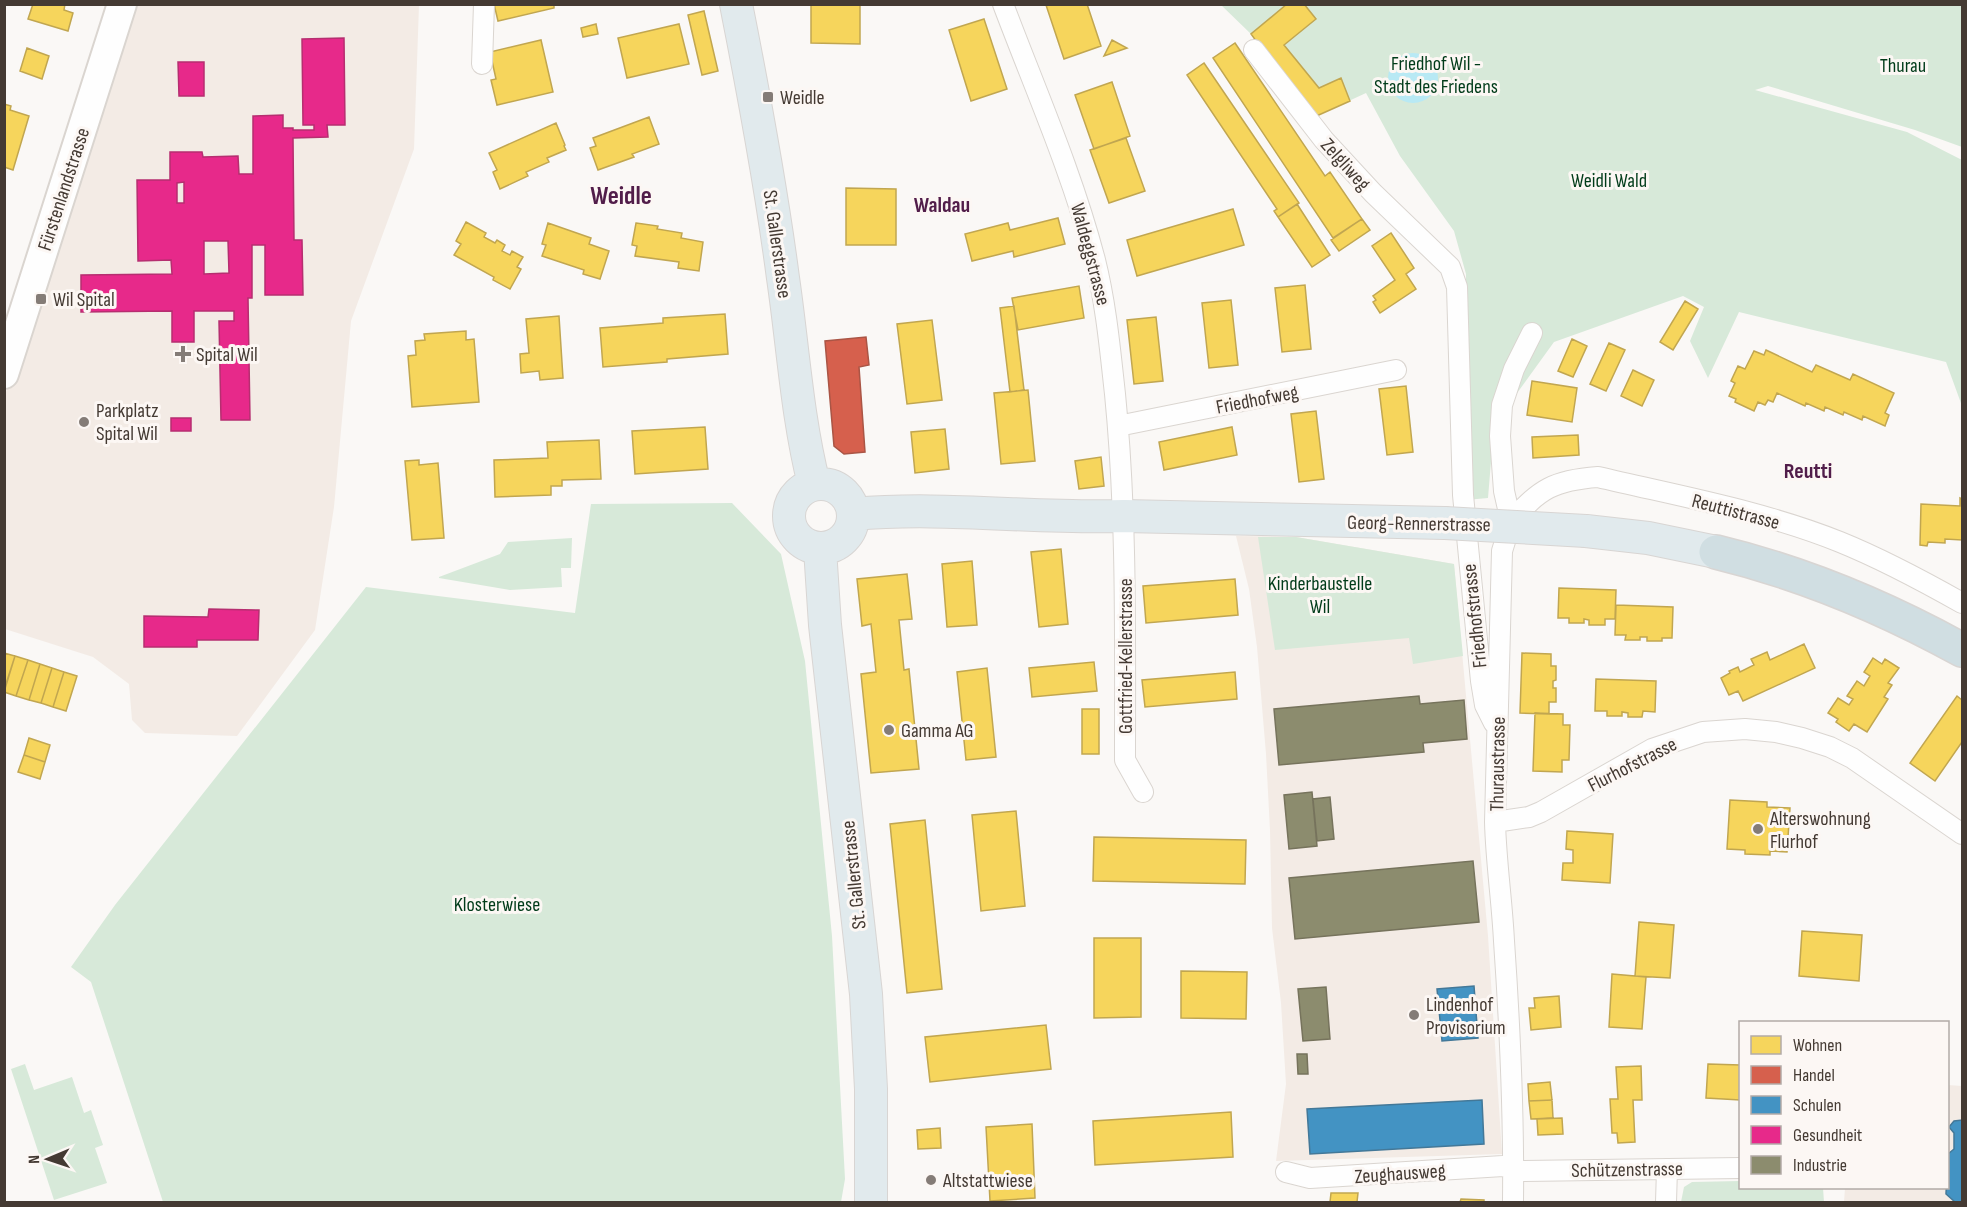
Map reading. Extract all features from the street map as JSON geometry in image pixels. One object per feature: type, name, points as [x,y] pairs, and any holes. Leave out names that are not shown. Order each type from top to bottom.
[{"type":"highway","name":"Georg-Rennerstrasse","points":[[1716,552],[1796,574],[1847,593],[1898,616],[1962,650]]},
{"type":"main road","name":"St. Gallerstrasse","points":[[736,4],[773,203],[808,463],[814,484]]},
{"type":"main road","points":[[814,484],[836,487],[851,503],[854,514],[852,528],[844,539],[833,547],[820,549],[809,547],[799,541],[788,520],[789,508],[794,497],[803,489],[814,484]]},
{"type":"main road","name":"Georg-Rennerstrasse","points":[[854,514],[925,512],[1445,523],[1586,531],[1648,538],[1716,552]]},
{"type":"main road","name":"St. Gallerstrasse","points":[[820,549],[825,626],[866,994],[871,1089],[871,1203]]},
{"type":"street","name":"Fürstenlandstrasse","points":[[4,374],[122,4]]},
{"type":"street","points":[[482,64],[483,4]]},
{"type":"street","name":"Waldeggstrasse","points":[[1002,4],[1066,167],[1095,261],[1107,314],[1124,516]]},
{"type":"street","name":"Zelgliweg","points":[[1254,50],[1324,140],[1373,194],[1450,267]]},
{"type":"street","name":"Friedhofstrasse","points":[[1450,267],[1457,287],[1462,495],[1481,681],[1485,705],[1497,728]]},
{"type":"street","name":"Thuraustrasse","points":[[1513,1203],[1511,1048],[1495,822],[1502,551],[1511,522],[1504,491],[1500,436],[1502,405],[1514,369],[1532,333]]},
{"type":"street","name":"Friedhofweg","points":[[1118,426],[1396,370]]},
{"type":"street","name":"Reuttistrasse","points":[[1511,522],[1527,502],[1548,488],[1572,479],[1598,477],[1761,516],[1839,541],[1877,558],[1962,603]]},
{"type":"street","name":"Gottfried-Kellerstrasse","points":[[1124,516],[1125,760],[1143,792]]},
{"type":"street","name":"Flurhofstrasse","points":[[1495,822],[1529,817],[1541,812],[1652,749],[1703,732],[1745,729],[1776,732],[1830,747],[1852,758],[1962,834]]},
{"type":"street","name":"Zeughausweg","points":[[1286,1172],[1310,1178],[1503,1166],[1513,1169]]},
{"type":"street","name":"Schützenstrasse","points":[[1513,1169],[1739,1168]]},
{"type":"street","points":[[1666,1203],[1667,1169]]},
{"type":"shaded area","name":"Spital Wil","points":[[132,5],[419,5],[414,149],[351,321],[334,507],[315,630],[237,736],[145,733],[132,720],[129,684],[93,657],[5,629],[5,395]]},
{"type":"shaded area","points":[[1236,536],[1296,537],[1454,564],[1488,936],[1502,1154],[1276,1161],[1286,1084],[1281,1003],[1272,928],[1266,754],[1257,647],[1249,589]]},
{"type":"shaded area","points":[[1949,1085],[1962,1086],[1962,1202],[1844,1202],[1845,1189],[1949,1189]]},
{"type":"green space","name":"Weidli Wald","points":[[1221,5],[1962,5],[1962,147],[1915,130],[1768,86],[1755,90],[1907,132],[1962,160],[1962,406],[1946,362],[1739,312],[1708,378],[1690,341],[1704,307],[1683,296],[1554,342],[1494,425],[1488,498],[1466,500],[1466,274],[1454,231],[1400,156],[1366,93],[1312,118],[1251,34]]},
{"type":"green space","name":"Klosterwiese","points":[[732,503],[781,554],[805,661],[832,936],[845,1179],[841,1202],[163,1202],[91,982],[71,967],[115,905],[366,587],[575,613],[591,504]]},
{"type":"green space","name":"Kinderbaustelle Wil","points":[[1258,537],[1296,537],[1454,564],[1463,656],[1413,664],[1409,638],[1275,650]]},
{"type":"green space","points":[[572,538],[571,568],[561,568],[562,587],[510,590],[439,578],[500,554],[508,542]]},
{"type":"green space","points":[[25,1064],[34,1090],[72,1077],[84,1113],[91,1110],[103,1145],[95,1148],[107,1183],[54,1200],[11,1069]]},
{"type":"green space","points":[[1739,1181],[1739,1189],[1823,1189],[1824,1202],[1681,1202],[1684,1187],[1692,1182]]},
{"type":"water","points":[[1408,53],[1418,53],[1431,60],[1438,73],[1438,83],[1431,96],[1418,103],[1408,103],[1399,99],[1392,92],[1388,83],[1388,73],[1392,64],[1399,57]]},
{"type":"building: Wohnen","points":[[33,4],[65,4],[64,10],[73,13],[68,31],[28,19]]},
{"type":"building: Wohnen","points":[[494,4],[554,4],[554,8],[498,21]]},
{"type":"building: Wohnen","points":[[811,4],[860,4],[860,44],[811,43]]},
{"type":"building: Wohnen","points":[[1087,4],[1101,46],[1064,59],[1046,5]]},
{"type":"building: Wohnen","points":[[1287,4],[1304,4],[1316,19],[1284,45],[1319,88],[1341,78],[1350,101],[1312,118],[1251,34]]},
{"type":"building: Wohnen","points":[[704,11],[718,71],[702,75],[688,15]]},
{"type":"building: Wohnen","points":[[984,19],[1007,89],[971,101],[949,30]]},
{"type":"building: Wohnen","points":[[596,24],[598,34],[583,37],[581,28]]},
{"type":"building: Wohnen","points":[[679,24],[689,64],[627,78],[618,38]]},
{"type":"building: Wohnen","points":[[541,40],[553,92],[497,105],[491,80],[496,79],[490,52]]},
{"type":"building: Wohnen","points":[[1112,40],[1127,48],[1104,56]]},
{"type":"building: Wohnen","points":[[1235,43],[1325,176],[1330,172],[1362,219],[1333,238],[1213,58]]},
{"type":"building: Wohnen","points":[[27,48],[49,56],[42,79],[20,71]]},
{"type":"building: Wohnen","points":[[1204,63],[1299,203],[1278,217],[1274,211],[1277,209],[1187,75]]},
{"type":"building: Wohnen","points":[[1112,82],[1130,136],[1094,149],[1075,95]]},
{"type":"building: Wohnen","points":[[4,104],[11,106],[10,110],[29,116],[13,170],[4,167]]},
{"type":"building: Wohnen","points":[[649,117],[659,144],[632,154],[634,157],[598,170],[590,148],[596,146],[593,138]]},
{"type":"building: Wohnen","points":[[556,123],[566,150],[547,158],[549,162],[526,172],[528,176],[500,189],[493,172],[497,170],[489,153]]},
{"type":"building: Wohnen","points":[[1126,138],[1145,191],[1109,203],[1090,150]]},
{"type":"building: Wohnen","points":[[846,188],[896,189],[896,245],[846,245]]},
{"type":"building: Wohnen","points":[[1297,204],[1330,255],[1312,267],[1278,217]]},
{"type":"building: Wohnen","points":[[1233,209],[1244,245],[1137,276],[1127,240]]},
{"type":"building: Wohnen","points":[[1058,218],[1065,244],[1014,257],[1013,251],[972,261],[965,234],[1008,223],[1010,230]]},
{"type":"building: Wohnen","points":[[1362,219],[1370,230],[1339,251],[1331,240]]},
{"type":"building: Wohnen","points":[[466,222],[486,233],[484,237],[495,243],[497,240],[505,245],[502,251],[510,255],[512,251],[523,257],[517,267],[521,269],[510,289],[493,280],[494,277],[454,255],[461,244],[456,241]]},
{"type":"building: Wohnen","points":[[548,223],[591,238],[589,244],[609,251],[600,279],[583,274],[584,270],[542,256],[546,245],[542,244]]},
{"type":"building: Wohnen","points":[[636,223],[658,226],[657,229],[682,233],[681,238],[703,242],[699,271],[678,268],[679,262],[635,256],[637,246],[632,245]]},
{"type":"building: Wohnen","points":[[1391,233],[1414,268],[1406,274],[1416,289],[1380,313],[1373,302],[1376,300],[1373,296],[1395,280],[1372,246]]},
{"type":"building: Wohnen","points":[[1305,285],[1311,349],[1282,352],[1275,288]]},
{"type":"building: Wohnen","points":[[1079,286],[1084,318],[1018,330],[1012,298]]},
{"type":"building: Wohnen","points":[[1231,300],[1238,365],[1209,368],[1202,303]]},
{"type":"building: Wohnen","points":[[1685,301],[1698,309],[1673,350],[1660,342]]},
{"type":"building: Wohnen","points":[[1014,306],[1024,390],[1010,392],[1000,308]]},
{"type":"building: Wohnen","points":[[725,314],[728,354],[603,367],[600,328],[663,323],[663,318]]},
{"type":"building: Wohnen","points":[[559,316],[563,378],[540,380],[539,371],[521,373],[520,354],[529,353],[526,319]]},
{"type":"building: Wohnen","points":[[1156,317],[1163,381],[1134,384],[1127,320]]},
{"type":"building: Wohnen","points":[[932,320],[942,400],[907,404],[897,324]]},
{"type":"building: Wohnen","points":[[466,331],[466,340],[474,339],[479,402],[412,407],[408,356],[416,355],[415,341],[425,340],[424,334]]},
{"type":"building: Wohnen","points":[[1572,339],[1587,346],[1573,377],[1558,371]]},
{"type":"building: Wohnen","points":[[1609,343],[1625,350],[1606,391],[1590,384]]},
{"type":"building: Wohnen","points":[[1766,350],[1812,372],[1816,365],[1850,380],[1853,374],[1894,393],[1885,413],[1889,415],[1885,426],[1863,416],[1862,420],[1825,407],[1824,411],[1806,403],[1805,406],[1777,393],[1773,402],[1768,400],[1765,405],[1758,402],[1754,411],[1735,402],[1736,399],[1729,396],[1735,383],[1731,381],[1738,366],[1745,369],[1754,351],[1764,355]]},
{"type":"building: Wohnen","points":[[1633,370],[1654,380],[1642,406],[1621,396]]},
{"type":"building: Wohnen","points":[[1532,381],[1577,388],[1572,422],[1527,415]]},
{"type":"building: Wohnen","points":[[1406,386],[1413,452],[1387,455],[1379,389]]},
{"type":"building: Wohnen","points":[[1028,390],[1035,461],[1001,464],[994,393]]},
{"type":"building: Wohnen","points":[[1316,411],[1324,479],[1299,482],[1291,414]]},
{"type":"building: Wohnen","points":[[705,427],[708,469],[635,474],[632,431]]},
{"type":"building: Wohnen","points":[[1232,427],[1237,455],[1164,470],[1159,442]]},
{"type":"building: Wohnen","points":[[945,429],[949,469],[915,473],[911,432]]},
{"type":"building: Wohnen","points":[[1578,435],[1579,455],[1533,458],[1532,437]]},
{"type":"building: Wohnen","points":[[599,440],[601,479],[562,480],[562,486],[551,486],[551,495],[495,497],[494,460],[548,458],[547,442]]},
{"type":"building: Wohnen","points":[[1101,457],[1104,486],[1079,489],[1075,461]]},
{"type":"building: Wohnen","points":[[419,460],[419,465],[438,463],[444,538],[412,540],[405,461]]},
{"type":"building: Wohnen","points":[[1960,498],[1962,499],[1962,540],[1945,539],[1945,543],[1928,542],[1927,546],[1920,545],[1921,504],[1960,506]]},
{"type":"building: Wohnen","points":[[1061,549],[1068,624],[1039,627],[1031,552]]},
{"type":"building: Wohnen","points":[[972,561],[977,625],[947,627],[942,564]]},
{"type":"building: Wohnen","points":[[907,574],[912,619],[899,620],[904,670],[909,669],[919,769],[871,773],[861,674],[876,672],[871,624],[862,626],[857,579]]},
{"type":"building: Wohnen","points":[[1235,579],[1238,615],[1146,623],[1143,586]]},
{"type":"building: Wohnen","points":[[1559,588],[1616,590],[1615,619],[1605,619],[1605,625],[1589,625],[1589,620],[1584,619],[1584,623],[1569,623],[1569,618],[1558,618]]},
{"type":"building: Wohnen","points":[[1616,605],[1673,607],[1672,638],[1662,638],[1662,641],[1647,641],[1647,637],[1640,637],[1640,640],[1625,640],[1626,635],[1615,635]]},
{"type":"building: Wohnen","points":[[1804,644],[1815,668],[1743,701],[1738,691],[1729,695],[1721,678],[1730,673],[1729,671],[1738,667],[1740,672],[1754,665],[1751,659],[1767,652],[1770,660]]},
{"type":"building: Wohnen","points":[[4,653],[15,656],[4,690]]},
{"type":"building: Wohnen","points":[[1522,653],[1551,654],[1551,666],[1556,666],[1556,680],[1553,681],[1553,688],[1556,688],[1556,702],[1549,702],[1549,714],[1520,713]]},
{"type":"building: Wohnen","points":[[15,656],[28,660],[16,696],[4,692]]},
{"type":"building: Wohnen","points":[[1873,658],[1882,664],[1885,659],[1899,668],[1888,683],[1892,685],[1884,697],[1888,699],[1867,732],[1854,724],[1849,731],[1836,722],[1838,719],[1828,713],[1838,698],[1849,705],[1853,699],[1847,696],[1857,681],[1864,686],[1870,676],[1864,672]]},
{"type":"building: Wohnen","points":[[28,660],[40,664],[29,700],[16,696]]},
{"type":"building: Wohnen","points":[[1094,662],[1097,691],[1032,697],[1029,668]]},
{"type":"building: Wohnen","points":[[40,664],[52,668],[41,703],[29,700]]},
{"type":"building: Wohnen","points":[[52,668],[64,672],[53,707],[41,703]]},
{"type":"building: Wohnen","points":[[987,668],[996,757],[966,760],[957,672]]},
{"type":"building: Wohnen","points":[[64,672],[77,676],[66,711],[53,707]]},
{"type":"building: Wohnen","points":[[1235,672],[1237,699],[1145,707],[1142,680]]},
{"type":"building: Wohnen","points":[[1596,679],[1656,681],[1655,712],[1643,711],[1642,717],[1628,717],[1628,713],[1622,712],[1622,716],[1607,716],[1607,711],[1595,711]]},
{"type":"building: Wohnen","points":[[1957,696],[1962,700],[1962,742],[1935,781],[1910,763]]},
{"type":"building: Wohnen","points":[[1082,709],[1099,709],[1099,754],[1082,754]]},
{"type":"building: Wohnen","points":[[1535,713],[1563,714],[1563,725],[1570,725],[1569,760],[1562,760],[1562,772],[1533,771]]},
{"type":"building: Wohnen","points":[[29,738],[50,745],[45,762],[24,755]]},
{"type":"building: Wohnen","points":[[24,755],[45,762],[40,779],[18,772]]},
{"type":"building: Wohnen","name":"Alterswohnung Flurhof","points":[[1730,800],[1767,802],[1767,807],[1790,808],[1787,852],[1770,851],[1770,855],[1745,854],[1745,850],[1727,849]]},
{"type":"building: Wohnen","points":[[1016,811],[1025,906],[981,911],[972,815]]},
{"type":"building: Wohnen","points":[[925,820],[942,989],[907,993],[890,824]]},
{"type":"building: Wohnen","points":[[1567,831],[1613,834],[1610,883],[1562,880],[1563,863],[1573,863],[1573,850],[1566,849]]},
{"type":"building: Wohnen","points":[[1094,837],[1246,840],[1245,884],[1093,881]]},
{"type":"building: Wohnen","points":[[1639,922],[1674,925],[1670,978],[1635,976]]},
{"type":"building: Wohnen","points":[[1802,931],[1862,935],[1859,981],[1799,976]]},
{"type":"building: Wohnen","points":[[1094,938],[1141,938],[1141,1017],[1094,1018]]},
{"type":"building: Wohnen","points":[[1181,971],[1247,972],[1246,1019],[1181,1018]]},
{"type":"building: Wohnen","points":[[1612,974],[1646,977],[1642,1029],[1609,1027]]},
{"type":"building: Wohnen","points":[[1559,996],[1561,1027],[1531,1030],[1529,1008],[1535,1008],[1534,998]]},
{"type":"building: Wohnen","points":[[1046,1025],[1051,1069],[930,1082],[925,1037]]},
{"type":"building: Wohnen","points":[[1708,1064],[1739,1065],[1739,1100],[1706,1098]]},
{"type":"building: Wohnen","points":[[1641,1066],[1642,1100],[1633,1100],[1635,1142],[1618,1143],[1617,1133],[1612,1133],[1610,1099],[1618,1099],[1616,1067]]},
{"type":"building: Wohnen","points":[[1550,1082],[1552,1100],[1529,1101],[1528,1084]]},
{"type":"building: Wohnen","points":[[1552,1100],[1553,1118],[1531,1119],[1529,1101]]},
{"type":"building: Wohnen","points":[[1231,1112],[1233,1157],[1095,1165],[1093,1121]]},
{"type":"building: Wohnen","points":[[1562,1118],[1563,1134],[1538,1135],[1537,1119]]},
{"type":"building: Wohnen","points":[[1032,1124],[1035,1198],[990,1201],[986,1127]]},
{"type":"building: Wohnen","points":[[940,1128],[941,1148],[918,1149],[917,1130]]},
{"type":"building: Wohnen","points":[[1331,1193],[1358,1193],[1357,1202],[1330,1202]]},
{"type":"building: Wohnen","points":[[1461,1199],[1484,1200],[1484,1202],[1460,1202]]},
{"type":"building: Handel","points":[[866,337],[869,365],[859,367],[865,452],[844,454],[834,446],[825,341]]},
{"type":"building: Schulen","points":[[1474,986],[1478,1038],[1442,1041],[1437,989]]},
{"type":"building: Schulen","points":[[1482,1100],[1484,1144],[1310,1154],[1307,1109]]},
{"type":"building: Schulen","points":[[1962,1120],[1962,1202],[1955,1202],[1946,1194],[1946,1189],[1949,1189],[1949,1153],[1954,1149],[1954,1133],[1949,1127],[1954,1121]]},
{"type":"building: Gesundheit","points":[[344,38],[345,125],[327,125],[328,137],[293,138],[294,240],[302,240],[303,295],[265,295],[265,245],[252,245],[252,298],[248,298],[250,420],[221,420],[219,321],[234,321],[234,311],[194,311],[194,342],[172,342],[172,311],[81,312],[81,275],[172,274],[171,260],[138,261],[137,180],[170,180],[170,152],[202,152],[203,157],[238,156],[239,174],[253,174],[253,116],[283,115],[283,128],[314,130],[314,125],[303,125],[302,39]],"holes":[[[184,182],[184,203],[177,203],[177,183]],[[204,241],[228,241],[229,273],[204,274]]]},
{"type":"building: Gesundheit","points":[[178,62],[204,62],[204,96],[179,96]]},
{"type":"building: Gesundheit","points":[[171,418],[191,418],[191,431],[171,431]]},
{"type":"building: Gesundheit","points":[[209,609],[259,610],[258,640],[197,640],[197,647],[144,647],[144,616],[208,617]]},
{"type":"building: Industrie","points":[[1419,696],[1420,704],[1464,700],[1467,739],[1423,743],[1424,752],[1279,765],[1274,709]]},
{"type":"building: Industrie","points":[[1312,792],[1317,846],[1289,849],[1284,795]]},
{"type":"building: Industrie","points":[[1330,797],[1334,839],[1317,841],[1313,799]]},
{"type":"building: Industrie","points":[[1473,861],[1479,922],[1295,939],[1289,878]]},
{"type":"building: Industrie","points":[[1326,987],[1330,1039],[1303,1041],[1298,989]]},
{"type":"building: Industrie","points":[[1297,1054],[1307,1054],[1308,1074],[1298,1074]]},
{"type":"place","name":"Weidle","points":[[768,97]]},
{"type":"place","name":"Wil Spital","points":[[41,299]]},
{"type":"place","name":"Spital Wil","points":[[183,354]]},
{"type":"place","name":"Parkplatz Spital Wil","points":[[84,422]]},
{"type":"place","name":"Gamma AG","points":[[889,730]]},
{"type":"place","name":"Alterswohnung Flurhof","points":[[1758,829]]},
{"type":"place","name":"Lindenhof Provisorium","points":[[1414,1015]]},
{"type":"place","name":"Altstattwiese","points":[[931,1180]]},
{"type":"district","name":"Weidle","points":[[621,195]]},
{"type":"district","name":"Waldau","points":[[942,204]]},
{"type":"district","name":"Reutti","points":[[1808,470]]},
{"type":"park label","name":"Thurau","points":[[1903,65]]},
{"type":"park label","name":"Friedhof Wil - Stadt des Friedens","points":[[1436,74]]}]
